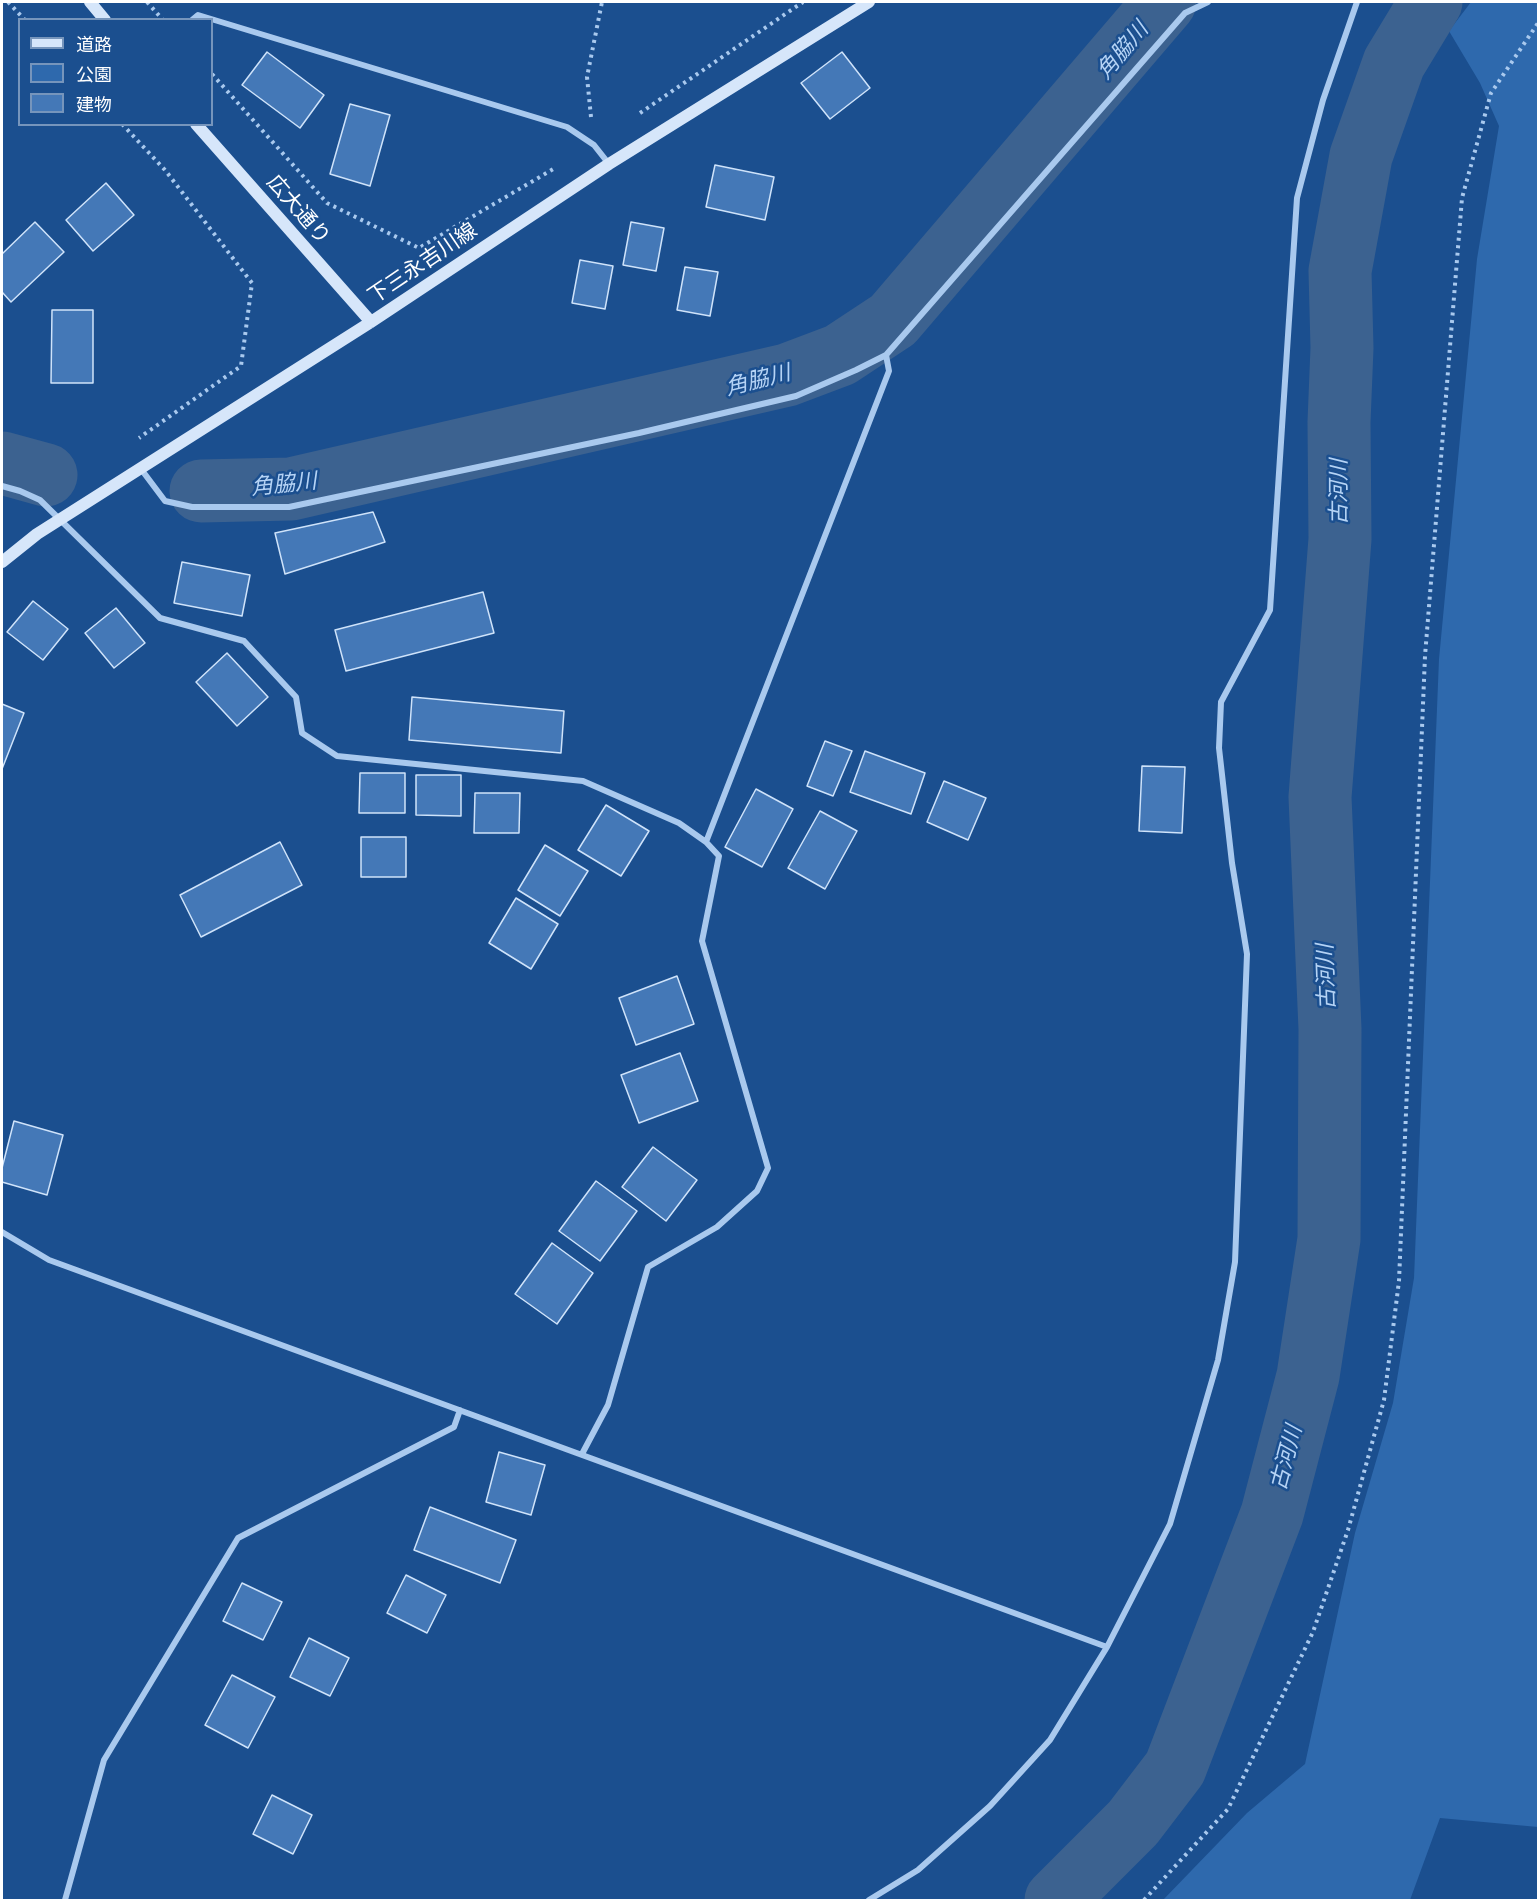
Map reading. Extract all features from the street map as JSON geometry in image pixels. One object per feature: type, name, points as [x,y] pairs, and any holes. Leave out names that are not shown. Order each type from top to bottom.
[{"type":"main road","points":[[90,2],[103,18]]},
{"type":"main road","name":"下三永吉川線","points":[[2,562],[38,534],[371,322],[609,164],[869,2]]},
{"type":"main road","name":"広大通り","points":[[198,126],[371,322]]},
{"type":"street","points":[[141,469],[165,501],[192,507],[289,507],[639,433],[796,396],[856,370],[886,355],[1185,13],[1208,2]]},
{"type":"street","points":[[869,1900],[918,1870],[990,1806],[1050,1740],[1107,1647],[1170,1524],[1218,1360],[1235,1262],[1246,954],[1218,748],[1221,702],[1270,610],[1297,198],[1323,100],[1357,2]]},
{"type":"street","points":[[194,18],[198,15],[208,18]]},
{"type":"street","points":[[213,20],[567,127],[594,145],[609,164]]},
{"type":"street","points":[[706,842],[889,371],[886,355]]},
{"type":"street","points":[[2,486],[40,500],[160,618],[244,641],[296,697],[302,734],[337,756],[583,781],[679,823],[706,842],[720,856],[702,941],[768,1168],[757,1191],[717,1227],[648,1267],[608,1404],[582,1454]]},
{"type":"street","points":[[2,1232],[49,1260],[1107,1647]]},
{"type":"street","points":[[65,1900],[104,1760],[238,1538],[454,1427],[460,1410]]},
{"type":"path","points":[[8,2],[23,18]]},
{"type":"path","points":[[147,2],[161,18]]},
{"type":"path","points":[[213,75],[327,202],[419,248],[594,145],[587,77],[602,2]]},
{"type":"path","points":[[632,119],[802,2]]},
{"type":"path","points":[[1144,1900],[1228,1809],[1312,1632],[1348,1530],[1384,1400],[1400,1281],[1425,656],[1462,198],[1491,93],[1539,23]]},
{"type":"path","points":[[124,126],[165,170],[252,283],[241,366],[135,440]]},
{"type":"green space","points":[[1471,2],[1538,2],[1538,1827],[1440,1818],[1410,1900],[1163,1900],[1247,1813],[1305,1764],[1355,1533],[1393,1403],[1414,1278],[1439,659],[1477,259],[1499,126],[1480,83],[1449,31]]},
{"type":"building","points":[[267,52],[324,95],[300,128],[242,85]]},
{"type":"building","points":[[842,52],[870,88],[830,119],[801,83]]},
{"type":"building","points":[[350,104],[390,115],[370,186],[330,174]]},
{"type":"building","points":[[715,165],[774,177],[765,220],[706,207]]},
{"type":"building","points":[[106,183],[134,215],[93,251],[66,220]]},
{"type":"building","points":[[35,222],[64,252],[11,302],[2,292],[2,254]]},
{"type":"building","points":[[631,222],[664,228],[656,271],[623,265]]},
{"type":"building","points":[[580,260],[613,266],[605,309],[572,303]]},
{"type":"building","points":[[685,267],[718,272],[710,316],[677,310]]},
{"type":"building","points":[[52,310],[93,310],[93,383],[51,383]]},
{"type":"building","points":[[373,512],[385,542],[285,574],[275,533]]},
{"type":"building","points":[[182,562],[250,575],[242,616],[174,603]]},
{"type":"building","points":[[483,592],[494,633],[346,671],[335,630]]},
{"type":"building","points":[[33,601],[68,629],[43,660],[7,632]]},
{"type":"building","points":[[116,608],[145,643],[114,668],[85,633]]},
{"type":"building","points":[[227,653],[268,697],[237,726],[196,682]]},
{"type":"building","points":[[412,697],[564,711],[561,753],[409,740]]},
{"type":"building","points":[[2,704],[24,713],[2,769]]},
{"type":"building","points":[[825,741],[852,751],[833,796],[807,786]]},
{"type":"building","points":[[865,751],[925,773],[911,814],[850,792]]},
{"type":"building","points":[[1142,766],[1185,767],[1182,833],[1139,831]]},
{"type":"building","points":[[360,773],[405,773],[405,813],[359,813]]},
{"type":"building","points":[[416,775],[461,775],[461,816],[416,815]]},
{"type":"building","points":[[944,781],[986,798],[968,840],[927,822]]},
{"type":"building","points":[[756,789],[793,809],[762,867],[725,847]]},
{"type":"building","points":[[475,793],[520,793],[519,833],[474,833]]},
{"type":"building","points":[[606,805],[649,831],[621,876],[578,850]]},
{"type":"building","points":[[820,811],[857,831],[825,889],[788,868]]},
{"type":"building","points":[[361,837],[406,837],[406,877],[361,877]]},
{"type":"building","points":[[280,842],[302,885],[201,937],[180,895]]},
{"type":"building","points":[[545,845],[588,871],[560,916],[518,890]]},
{"type":"building","points":[[516,898],[558,924],[531,969],[489,943]]},
{"type":"building","points":[[677,976],[694,1024],[636,1045],[619,998]]},
{"type":"building","points":[[680,1053],[698,1101],[639,1123],[621,1075]]},
{"type":"building","points":[[14,1121],[63,1135],[47,1195],[2,1182],[2,1168]]},
{"type":"building","points":[[653,1147],[697,1180],[666,1221],[622,1187]]},
{"type":"building","points":[[596,1181],[637,1211],[600,1261],[559,1231]]},
{"type":"building","points":[[552,1243],[593,1273],[557,1324],[515,1294]]},
{"type":"building","points":[[499,1452],[545,1465],[531,1515],[486,1502]]},
{"type":"building","points":[[430,1507],[516,1540],[500,1583],[414,1550]]},
{"type":"building","points":[[406,1575],[446,1595],[427,1633],[387,1613]]},
{"type":"building","points":[[242,1583],[282,1602],[263,1640],[223,1621]]},
{"type":"building","points":[[309,1638],[349,1658],[330,1696],[290,1677]]},
{"type":"building","points":[[232,1675],[275,1697],[248,1748],[205,1725]]},
{"type":"building","points":[[272,1795],[312,1815],[293,1854],[253,1834]]},
{"type":"waterway","name":"角脇川","points":[[201,491],[291,489],[787,375],[840,355],[893,320],[1165,2]]},
{"type":"waterway","name":"古河川","points":[[1056,1900],[1133,1823],[1175,1768],[1272,1514],[1308,1376],[1329,1239],[1330,1029],[1320,797],[1340,539],[1339,422],[1342,348],[1340,271],[1361,156],[1394,63],[1431,2]]},
{"type":"waterway","name":"角脇川","points":[[2,463],[46,475]]}]
